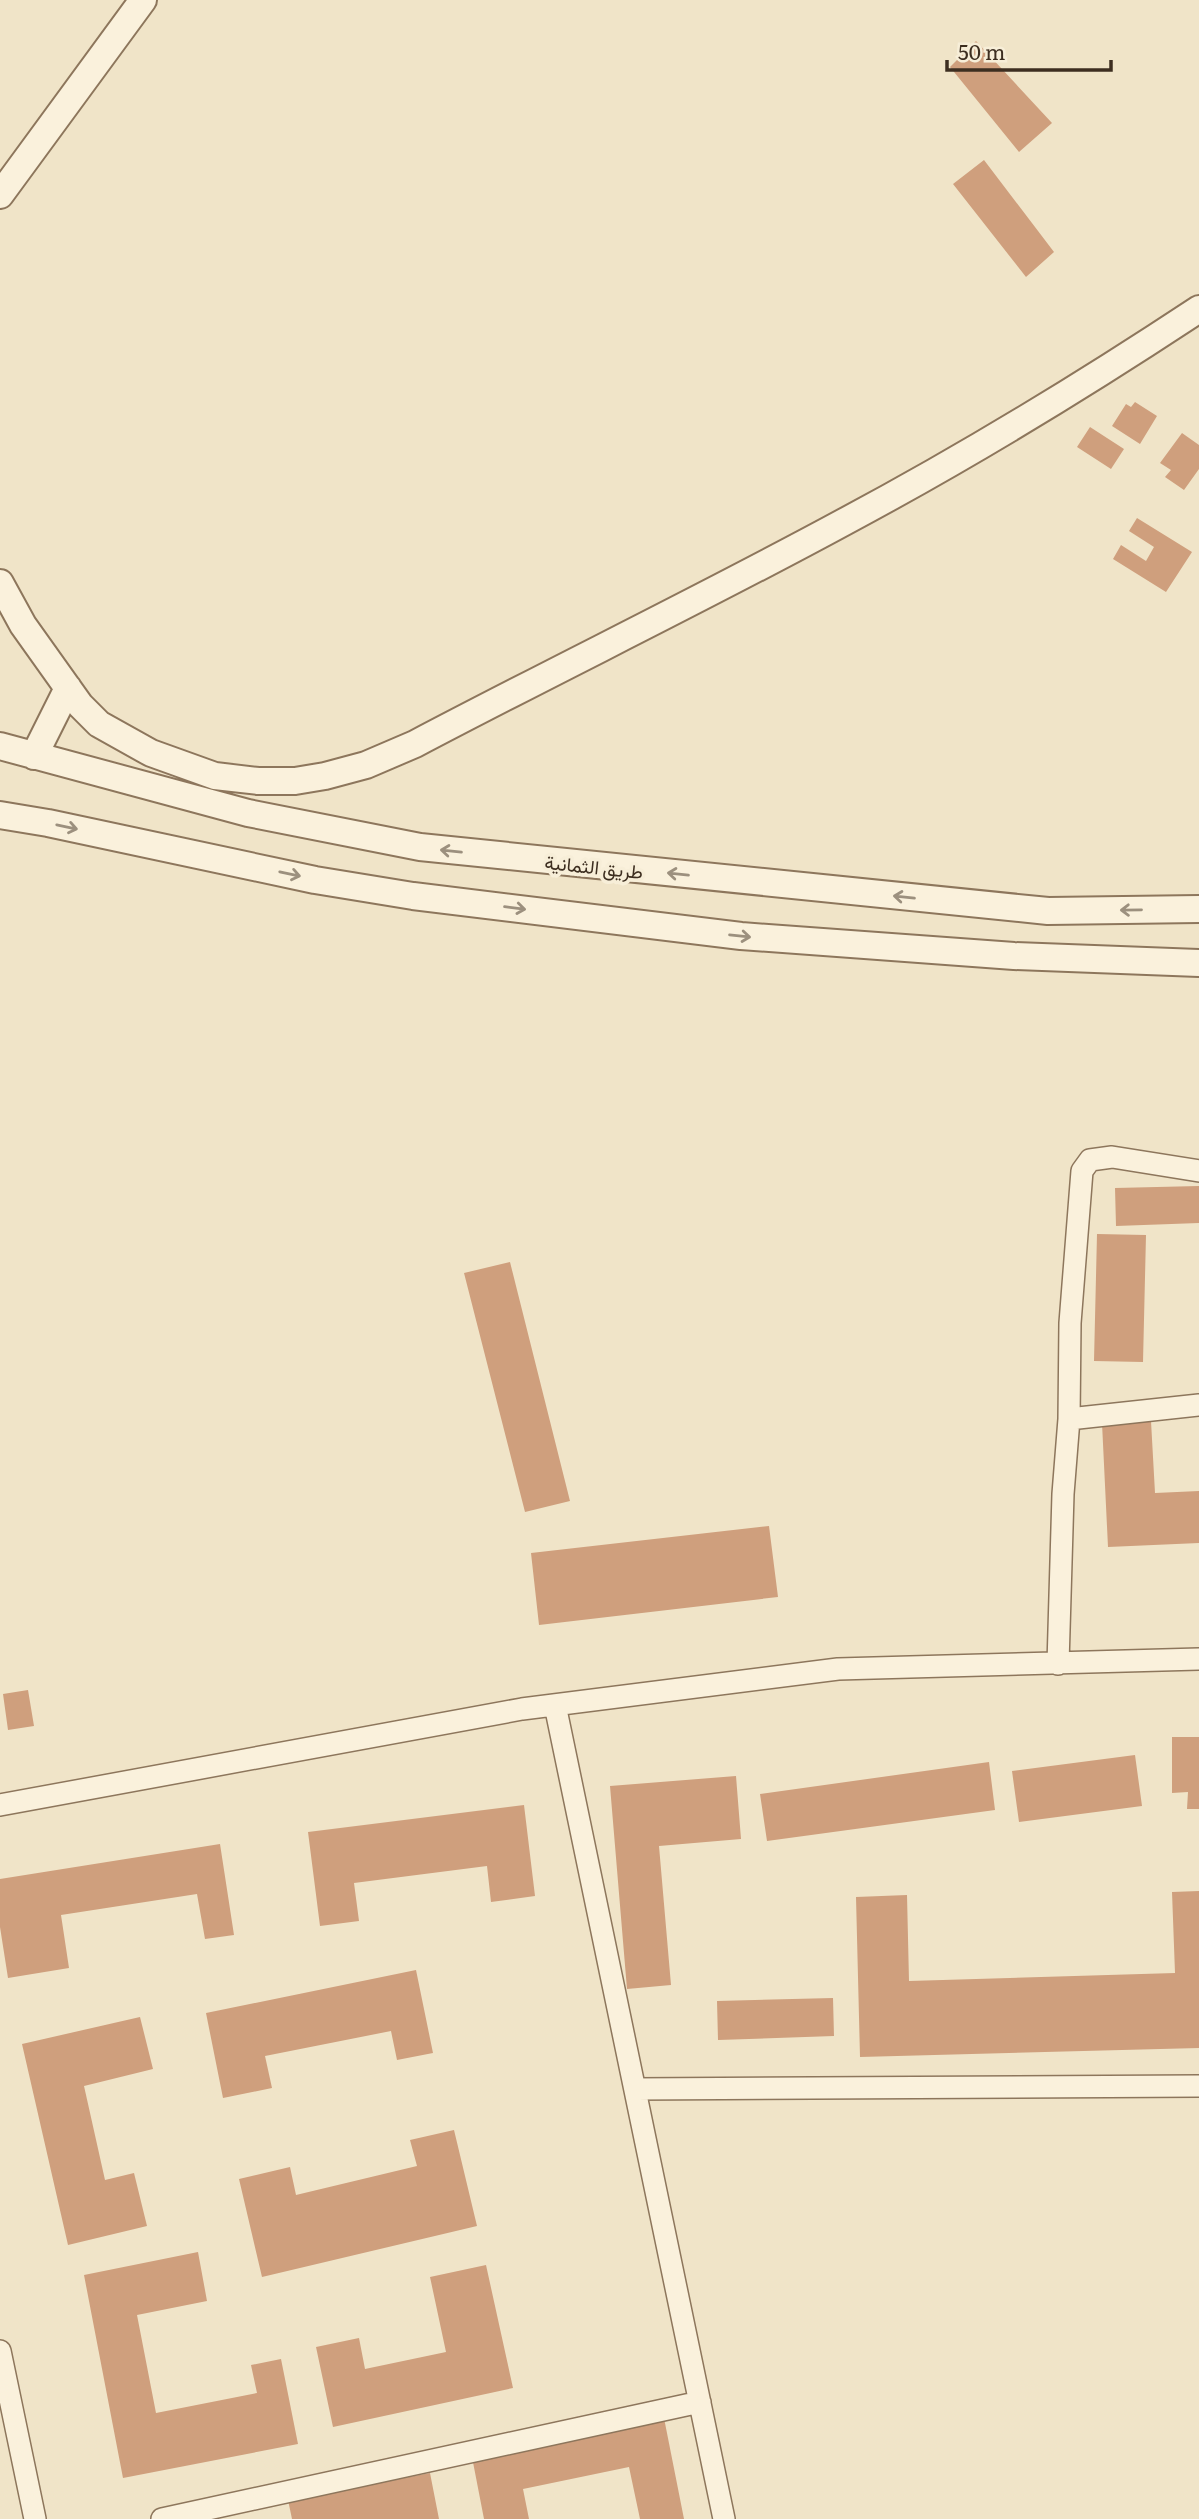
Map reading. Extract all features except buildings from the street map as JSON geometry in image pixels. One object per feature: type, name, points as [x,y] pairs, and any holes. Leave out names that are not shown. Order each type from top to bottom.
[{"type":"street","points":[[0,195],[143,0]]},
{"type":"street","points":[[0,583],[23,625],[80,705],[99,724],[151,753],[215,776],[295,781],[325,776],[366,765],[415,744],[844,523],[1097,377],[1199,309]]},
{"type":"street","points":[[34,756],[68,688]]},
{"type":"street","name":"طريق الثمانية","points":[[0,746],[248,813],[420,847],[1048,911],[1199,909]]},
{"type":"street","points":[[0,815],[48,822],[316,880],[413,896],[727,935],[1027,956],[1199,963]]},
{"type":"street","points":[[1058,1664],[1063,1494],[1069,1419],[1070,1323],[1083,1171],[1090,1160],[1112,1157],[1199,1171]]},
{"type":"street","points":[[1069,1419],[1199,1405]]},
{"type":"street","points":[[0,1805],[522,1709],[838,1669],[1199,1659]]},
{"type":"street","points":[[555,1705],[724,2519]]},
{"type":"street","points":[[635,2089],[1199,2086]]},
{"type":"street","points":[[0,2351],[35,2519]]},
{"type":"street","points":[[162,2519],[700,2402]]}]
